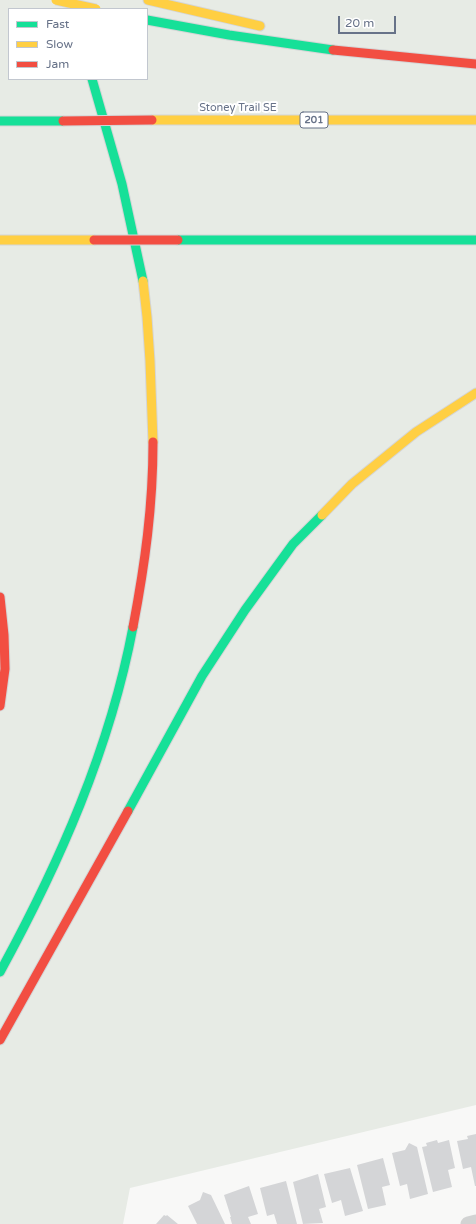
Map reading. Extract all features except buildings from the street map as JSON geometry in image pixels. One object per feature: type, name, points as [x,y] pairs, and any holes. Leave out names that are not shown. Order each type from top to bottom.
[{"type":"highway","points":[[57,0],[92,8]]},
{"type":"highway","points":[[148,0],[266,28]]},
{"type":"highway","points":[[148,20],[266,41],[380,56],[476,64]]},
{"type":"highway","points":[[310,37],[380,56]]},
{"type":"highway","points":[[0,972],[23,932],[54,867],[81,804],[105,736],[124,672],[137,608],[148,539],[153,463],[152,397],[142,275],[126,198],[92,80]]},
{"type":"highway","name":"Stoney Trail SE","points":[[0,121],[476,120]]},
{"type":"highway","points":[[0,240],[476,240]]},
{"type":"highway","points":[[0,1040],[202,676],[245,610],[293,544],[352,484],[416,432],[476,393]]},
{"type":"highway","points":[[0,598],[4,635],[5,669],[0,706]]},
{"type":"street","points":[[468,1224],[476,1222]]},
{"type":"shaded area","points":[[0,0],[476,0],[476,1105],[130,1188],[123,1224],[0,1224]]},
{"type":"traffic: fast","points":[[148,20],[229,35],[333,50]]},
{"type":"traffic: fast","points":[[92,80],[122,184],[143,281]]},
{"type":"traffic: fast","points":[[0,121],[63,121]]},
{"type":"traffic: fast","points":[[178,240],[476,240]]},
{"type":"traffic: fast","points":[[128,811],[202,676],[245,610],[293,544],[322,515]]},
{"type":"traffic: fast","points":[[0,972],[42,890],[80,805],[111,717],[133,627]]},
{"type":"traffic: slow","points":[[56,0],[92,8]]},
{"type":"traffic: slow","points":[[148,0],[260,26]]},
{"type":"traffic: slow","points":[[152,120],[476,120]]},
{"type":"traffic: slow","points":[[0,240],[94,240]]},
{"type":"traffic: slow","points":[[143,281],[150,361],[153,442]]},
{"type":"traffic: slow","points":[[322,515],[352,484],[416,432],[476,393]]},
{"type":"traffic: jam","points":[[333,50],[476,64]]},
{"type":"traffic: jam","points":[[63,121],[152,120]]},
{"type":"traffic: jam","points":[[94,240],[178,240]]},
{"type":"traffic: jam","points":[[133,627],[148,535],[152,489],[153,442]]},
{"type":"traffic: jam","points":[[0,597],[4,635],[5,669],[0,706]]},
{"type":"traffic: jam","points":[[0,1040],[128,811]]}]
